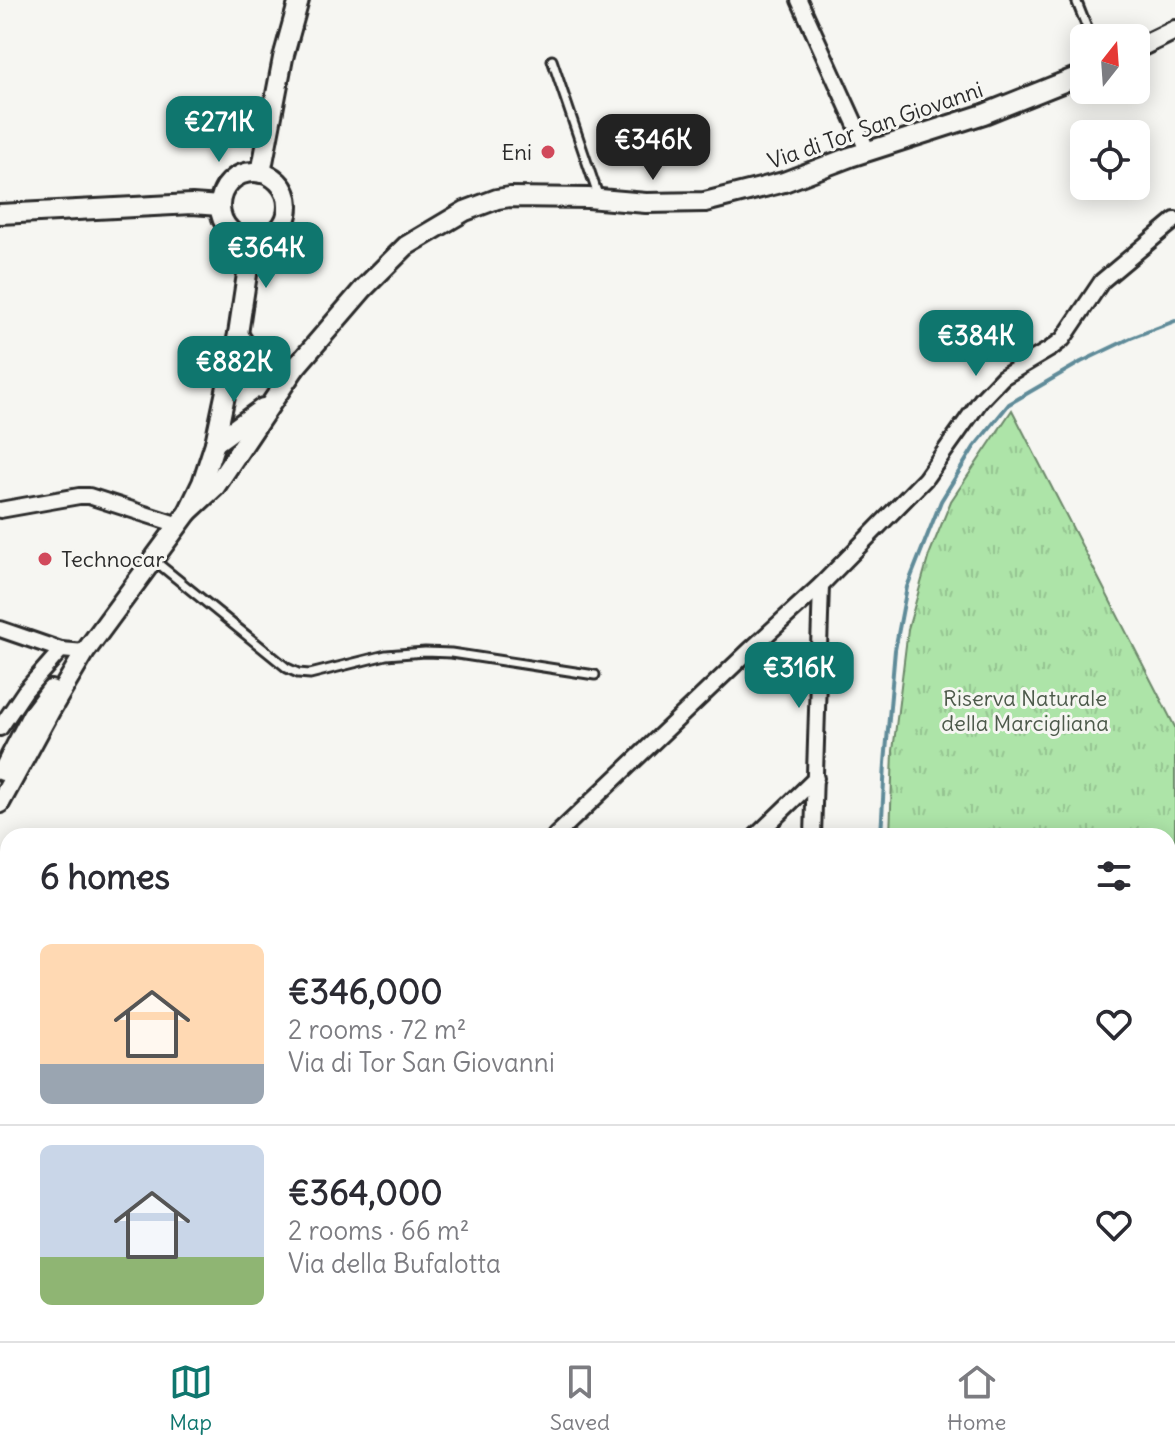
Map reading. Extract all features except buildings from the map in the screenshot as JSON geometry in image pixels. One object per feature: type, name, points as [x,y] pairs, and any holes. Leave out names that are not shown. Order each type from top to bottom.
[{"type":"street","points":[[261,173],[283,58],[299,0]]},
{"type":"street","points":[[799,0],[868,152]]},
{"type":"street","points":[[1150,42],[1175,30]]},
{"type":"street","name":"Via di Tor San Giovanni","points":[[183,518],[215,487],[295,368],[363,289],[406,246],[465,211],[510,197],[646,203],[705,202],[784,182],[984,114],[1070,80]]},
{"type":"street","points":[[251,172],[261,173],[279,184],[287,198],[288,210],[280,228],[273,234],[252,241],[232,232],[220,214],[220,206],[231,181],[251,172]]},
{"type":"street","points":[[0,214],[192,204],[220,206]]},
{"type":"street","points":[[563,828],[821,585],[925,479],[981,400],[1003,377],[1063,339],[1102,281],[1175,220]]},
{"type":"street","points":[[0,803],[85,652],[183,518],[202,483],[215,443],[238,334],[252,241]]},
{"type":"street","points":[[238,334],[255,355],[295,368]]},
{"type":"street","points":[[215,443],[277,395]]},
{"type":"street","points":[[0,510],[89,496],[183,518]]},
{"type":"street","points":[[813,828],[821,585]]},
{"type":"street","points":[[0,629],[61,650],[85,652]]},
{"type":"street","points":[[0,728],[25,691],[61,650]]},
{"type":"street","points":[[0,778],[32,715],[85,652]]},
{"type":"street","points":[[764,828],[816,778]]},
{"type":"lane","points":[[1076,0],[1085,24]]},
{"type":"lane","points":[[552,60],[599,199]]},
{"type":"lane","points":[[153,559],[287,668],[298,673],[310,674],[398,653],[425,652],[451,653],[595,675]]},
{"type":"green space","name":"Riserva Naturale della Marcigliana","points":[[1012,410],[1175,727],[1175,828],[890,828],[893,751],[908,629],[929,555],[951,501]]},
{"type":"waterway","points":[[881,828],[895,650],[907,587],[941,501],[974,447],[1009,404],[1081,362],[1175,321]]},
{"type":"place","name":"Eni","points":[[548,152]]},
{"type":"place","name":"Technocar","points":[[45,559]]}]
